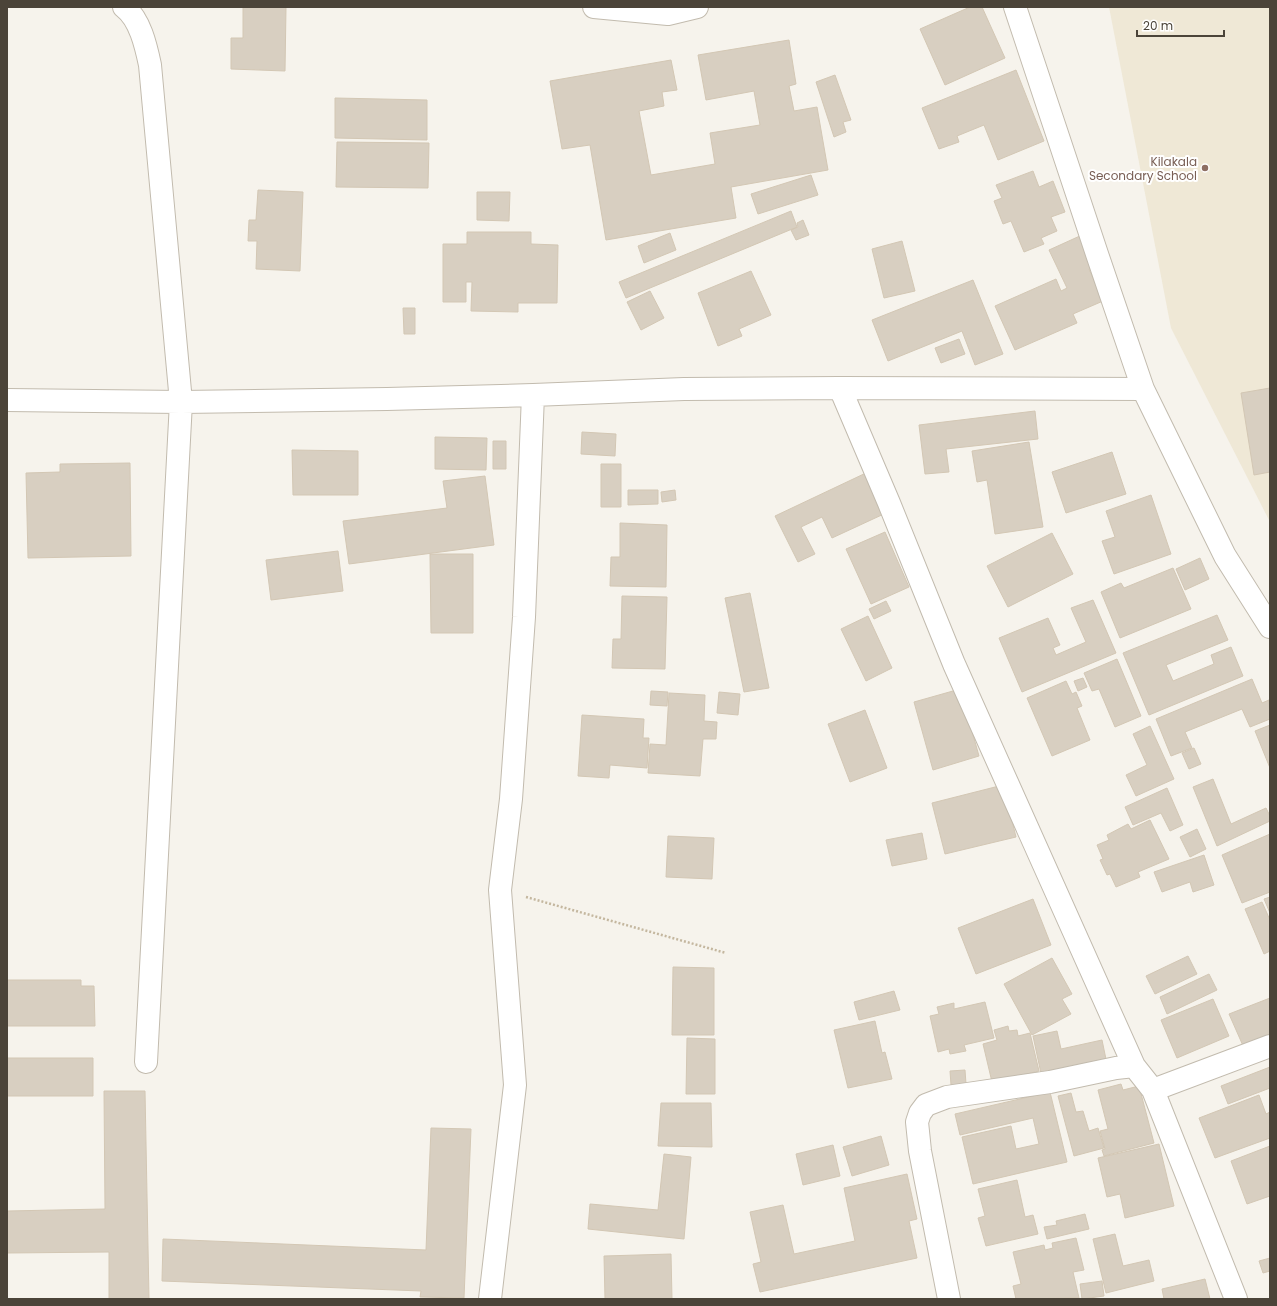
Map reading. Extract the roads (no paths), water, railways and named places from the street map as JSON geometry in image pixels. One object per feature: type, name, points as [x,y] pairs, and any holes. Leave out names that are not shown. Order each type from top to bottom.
[{"type":"street","points":[[124,7],[131,12],[146,42],[150,65],[181,402],[146,1062]]},
{"type":"street","points":[[594,7],[668,14],[697,7]]},
{"type":"street","points":[[1015,7],[1143,389],[1225,556],[1270,627]]},
{"type":"street","points":[[840,388],[889,503],[954,664],[1134,1066],[1153,1090],[1236,1299]]},
{"type":"street","points":[[7,400],[181,402],[387,399],[534,396],[684,389],[1143,389]]},
{"type":"street","points":[[490,1299],[515,1085],[500,890],[511,799],[524,617],[534,396]]},
{"type":"street","points":[[1153,1090],[1270,1046]]},
{"type":"street","points":[[949,1299],[920,1151],[917,1122],[920,1113],[926,1105],[947,1097],[1050,1082],[1116,1068],[1134,1066]]},
{"type":"place","name":"Kilakala Secondary School","points":[[1205,168]]}]
